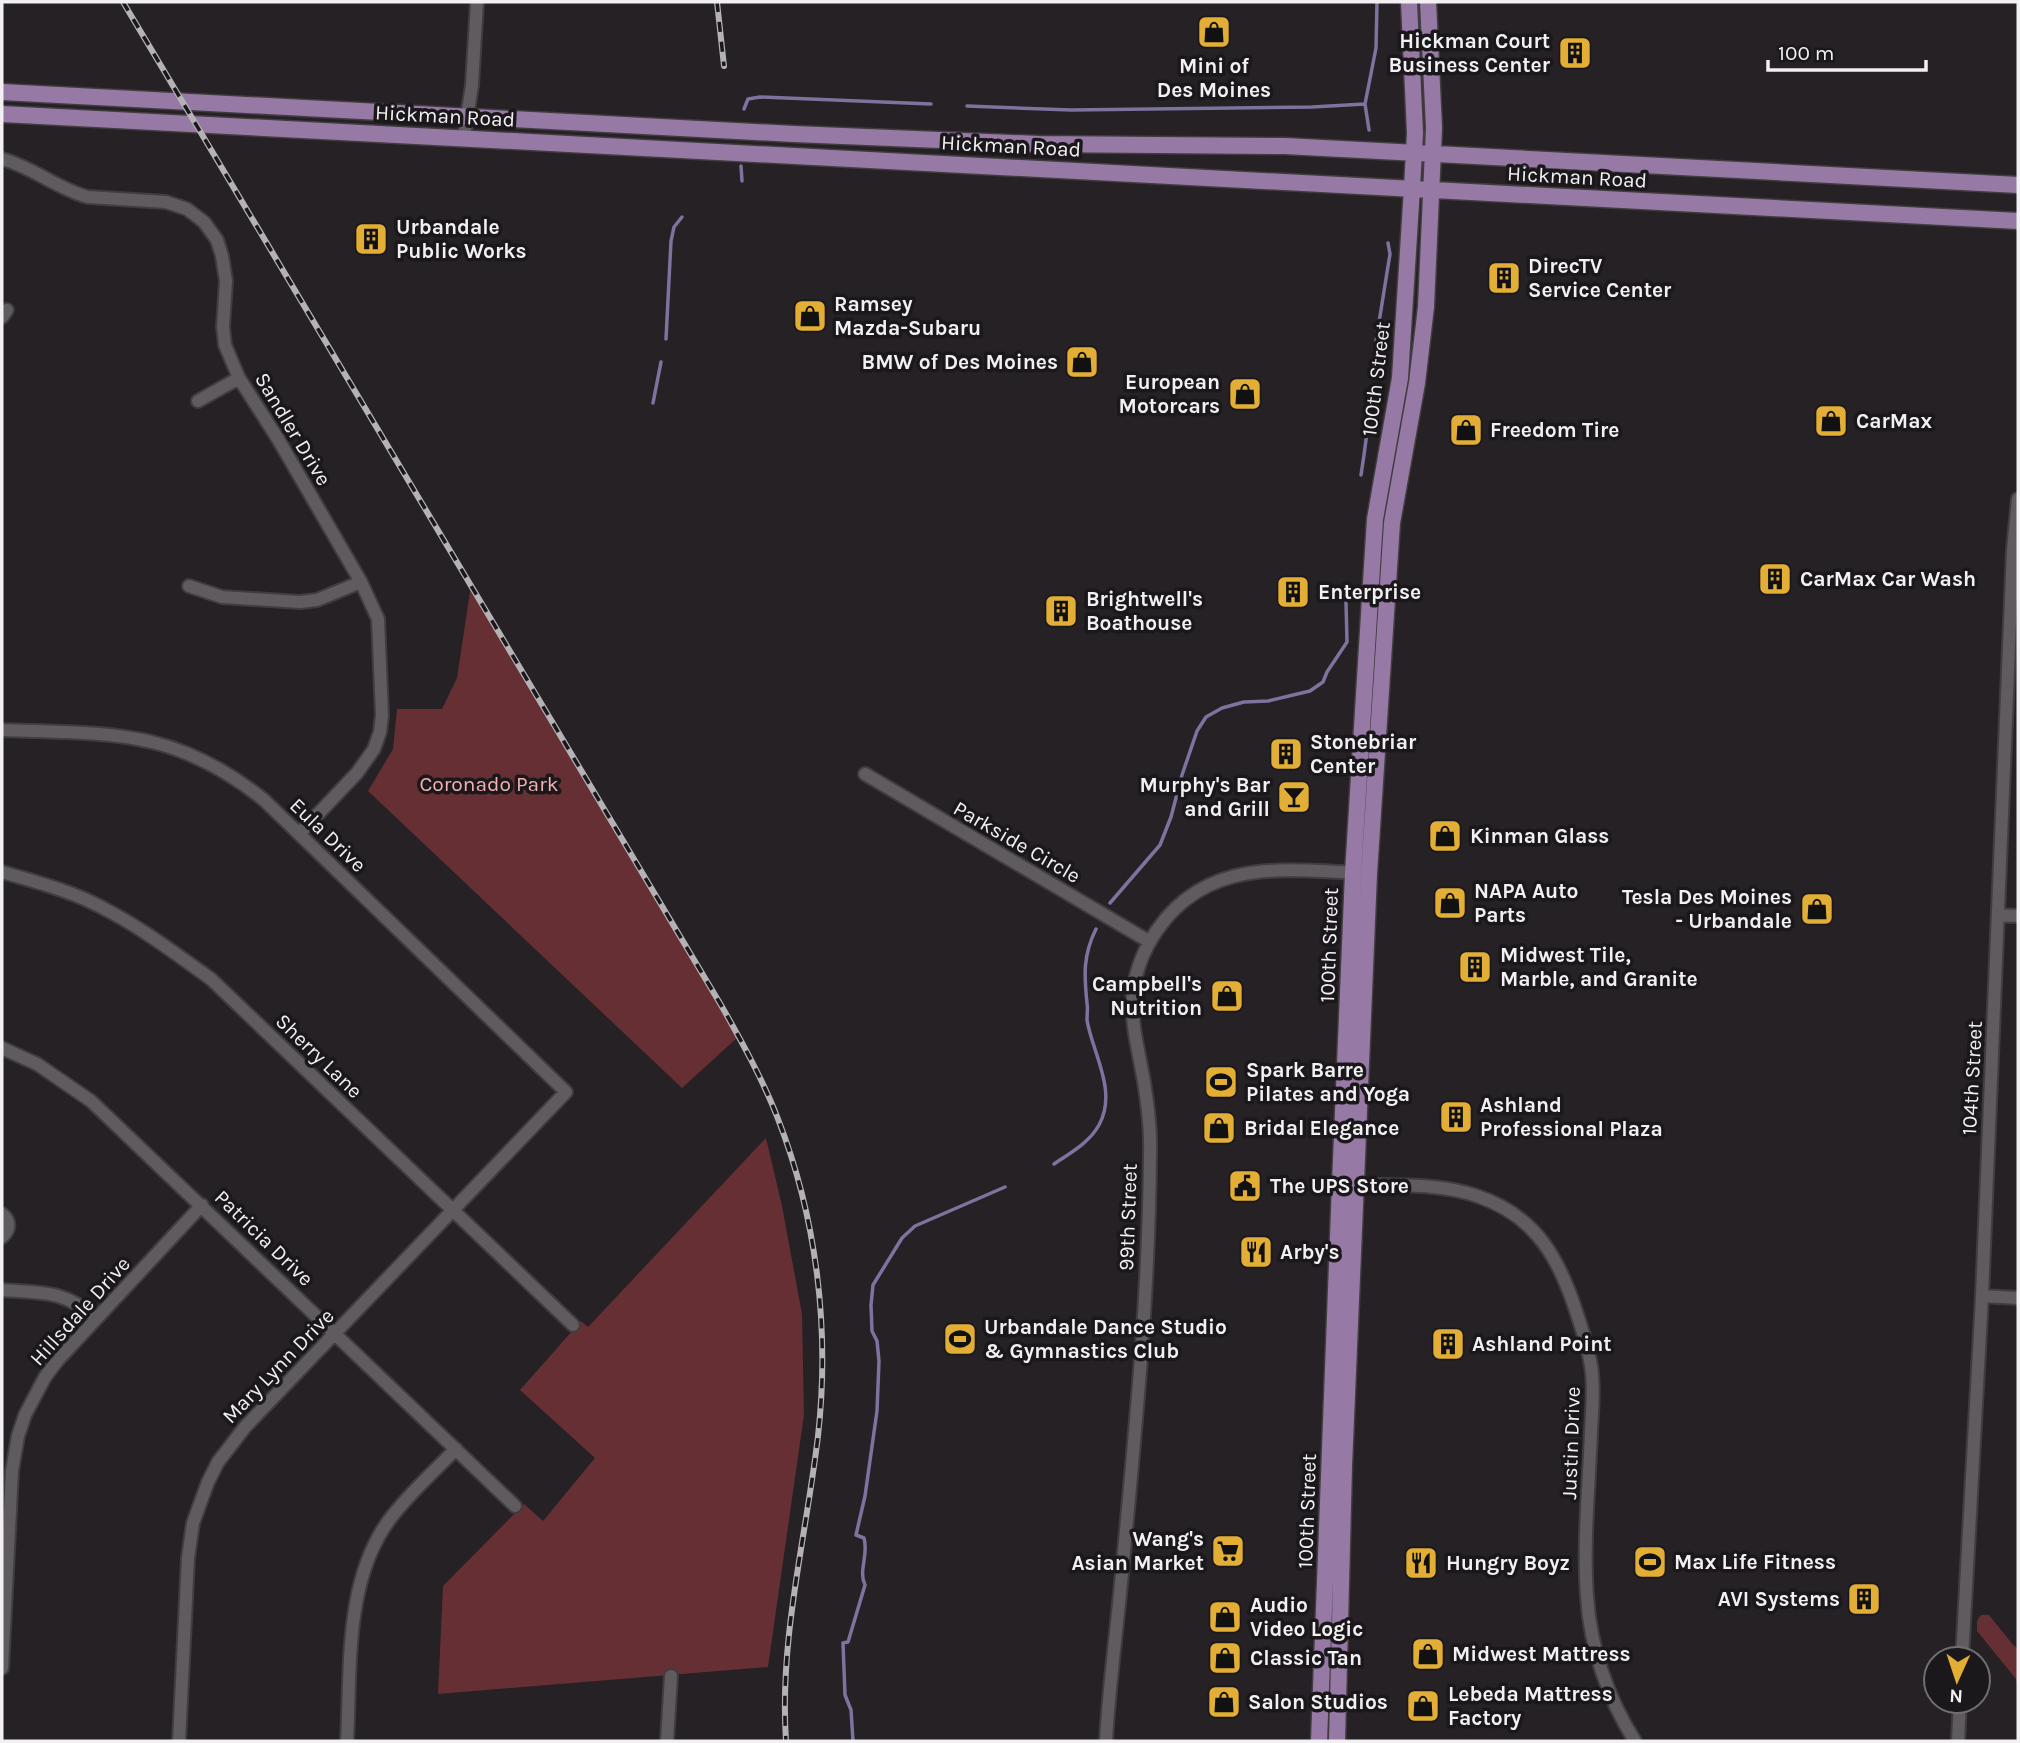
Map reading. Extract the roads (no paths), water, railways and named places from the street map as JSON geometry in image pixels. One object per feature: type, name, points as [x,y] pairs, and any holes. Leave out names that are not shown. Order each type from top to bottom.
[{"type":"main road","name":"100th Street","points":[[1319,1741],[1348,1184],[1376,519],[1400,378],[1414,153],[1409,2]]},
{"type":"main road","name":"100th Street","points":[[1361,873],[1392,523],[1417,383],[1426,307],[1434,116],[1428,2]]},
{"type":"main road","name":"Hickman Road","points":[[2,92],[949,141],[1215,144],[2018,185]]},
{"type":"main road","name":"Hickman Road","points":[[2,114],[2018,221]]},
{"type":"main road","name":"100th Street","points":[[1337,1741],[1348,1184]]},
{"type":"street","points":[[464,138],[472,85],[477,2]]},
{"type":"street","name":"Sandler Drive","points":[[2,159],[30,168],[76,194],[166,202],[187,209],[204,222],[217,240],[226,281],[223,327],[225,345],[239,378],[278,439],[361,582],[379,619],[382,715],[374,749],[365,764],[299,834]]},
{"type":"street","points":[[198,401],[239,378]]},
{"type":"street","name":"104th Street","points":[[1963,1645],[1982,1296],[2013,550],[2018,499]]},
{"type":"street","points":[[189,586],[222,597],[300,602],[317,600],[361,582]]},
{"type":"street","name":"Eula Drive","points":[[2,730],[117,734],[170,746],[220,768],[243,783],[299,834],[566,1092]]},
{"type":"street","name":"Parkside Circle","points":[[864,774],[1150,942]]},
{"type":"street","name":"99th Street","points":[[1106,1741],[1139,1391],[1150,1173],[1148,1110],[1133,1036],[1132,1006],[1136,977],[1150,942],[1163,922],[1191,896],[1223,879],[1269,870],[1361,873]]},
{"type":"street","name":"Sherry Lane","points":[[2,872],[48,885],[101,907],[153,937],[211,979],[573,1325]]},
{"type":"street","points":[[1998,915],[2018,916]]},
{"type":"street","name":"Patricia Drive","points":[[2,1048],[37,1064],[92,1101],[515,1506]]},
{"type":"street","name":"Mary Lynn Drive","points":[[180,1741],[188,1558],[193,1523],[208,1482],[231,1444],[566,1092]]},
{"type":"street","name":"Justin Drive","points":[[1348,1184],[1457,1191],[1494,1202],[1533,1230],[1551,1251],[1562,1270],[1585,1339],[1592,1375],[1585,1565],[1590,1623],[1609,1689],[1635,1741]]},
{"type":"street","name":"Hillsdale Drive","points":[[2,1668],[12,1471],[18,1436],[30,1406],[45,1377],[202,1205]]},
{"type":"street","points":[[2,1214],[9,1226],[2,1237]]},
{"type":"street","points":[[2,1290],[60,1294],[81,1305],[97,1318]]},
{"type":"street","points":[[1982,1296],[2018,1298]]},
{"type":"street","points":[[347,1741],[355,1606],[372,1548],[393,1514],[456,1449]]},
{"type":"street","points":[[667,1741],[671,1676]]},
{"type":"street","points":[[1958,1741],[1959,1715]]},
{"type":"waterway","points":[[1369,130],[1365,104],[1376,48],[1377,2]]},
{"type":"waterway","points":[[744,109],[748,99],[760,97],[931,104]]},
{"type":"waterway","points":[[967,106],[1071,110],[1365,104]]},
{"type":"waterway","points":[[741,166],[742,181]]},
{"type":"waterway","points":[[666,339],[671,241],[674,227],[682,217]]},
{"type":"waterway","points":[[1376,341],[1390,254],[1388,243]]},
{"type":"waterway","points":[[653,403],[661,362]]},
{"type":"waterway","points":[[1361,475],[1370,401]]},
{"type":"waterway","points":[[1110,903],[1160,845],[1197,731],[1206,717],[1222,708],[1244,702],[1268,701],[1310,691],[1323,682],[1347,642],[1346,602]]},
{"type":"waterway","points":[[1054,1164],[1090,1137],[1104,1112],[1105,1085],[1087,1020],[1085,983],[1087,956],[1096,929]]},
{"type":"waterway","points":[[853,1741],[851,1710],[845,1695],[843,1643],[848,1642],[865,1585],[864,1538],[856,1535],[865,1496],[877,1411],[879,1361],[877,1341],[872,1331],[873,1285],[902,1238],[915,1226],[1005,1187]]},
{"type":"railway","points":[[123,2],[721,1005],[759,1076],[778,1119],[791,1157],[811,1235],[821,1315],[822,1356],[818,1436],[786,1664],[786,1741]]},
{"type":"railway","points":[[717,2],[724,66]]},
{"type":"place","name":"Mini of Des Moines","points":[[1214,32]]},
{"type":"place","name":"Hickman Court Business Center","points":[[1575,53]]},
{"type":"place","name":"Urbandale Public Works","points":[[371,239]]},
{"type":"place","name":"DirecTV Service Center","points":[[1504,278]]},
{"type":"place","name":"Ramsey Mazda-Subaru","points":[[810,316]]},
{"type":"place","name":"BMW of Des Moines","points":[[1082,362]]},
{"type":"place","name":"European Motorcars","points":[[1245,394]]},
{"type":"place","name":"CarMax","points":[[1831,421]]},
{"type":"place","name":"Freedom Tire","points":[[1466,430]]},
{"type":"place","name":"CarMax Car Wash","points":[[1775,579]]},
{"type":"place","name":"Enterprise","points":[[1293,592]]},
{"type":"place","name":"Brightwell's Boathouse","points":[[1061,611]]},
{"type":"place","name":"Stonebriar Center","points":[[1286,754]]},
{"type":"place","name":"Murphy's Bar and Grill","points":[[1294,797]]},
{"type":"place","name":"Kinman Glass","points":[[1445,836]]},
{"type":"place","name":"NAPA Auto Parts","points":[[1450,903]]},
{"type":"place","name":"Tesla Des Moines - Urbandale","points":[[1817,909]]},
{"type":"place","name":"Midwest Tile, Marble, and Granite","points":[[1475,967]]},
{"type":"place","name":"Campbell's Nutrition","points":[[1227,996]]},
{"type":"place","name":"Spark Barre Pilates and Yoga","points":[[1221,1082]]},
{"type":"place","name":"Ashland Professional Plaza","points":[[1456,1117]]},
{"type":"place","name":"Bridal Elegance","points":[[1219,1128]]},
{"type":"place","name":"The UPS Store","points":[[1245,1186]]},
{"type":"place","name":"Arby's","points":[[1256,1252]]},
{"type":"place","name":"Urbandale Dance Studio & Gymnastics Club","points":[[960,1339]]},
{"type":"place","name":"Ashland Point","points":[[1448,1344]]},
{"type":"place","name":"Wang's Asian Market","points":[[1228,1551]]},
{"type":"place","name":"Max Life Fitness","points":[[1650,1562]]},
{"type":"place","name":"Hungry Boyz","points":[[1421,1563]]},
{"type":"place","name":"AVI Systems","points":[[1864,1599]]},
{"type":"place","name":"Audio Video Logic","points":[[1225,1617]]},
{"type":"place","name":"Midwest Mattress","points":[[1428,1654]]},
{"type":"place","name":"Classic Tan","points":[[1225,1658]]},
{"type":"place","name":"Salon Studios","points":[[1224,1702]]},
{"type":"place","name":"Lebeda Mattress Factory","points":[[1423,1706]]},
{"type":"park label","name":"Coronado Park","points":[[489,784]]}]
